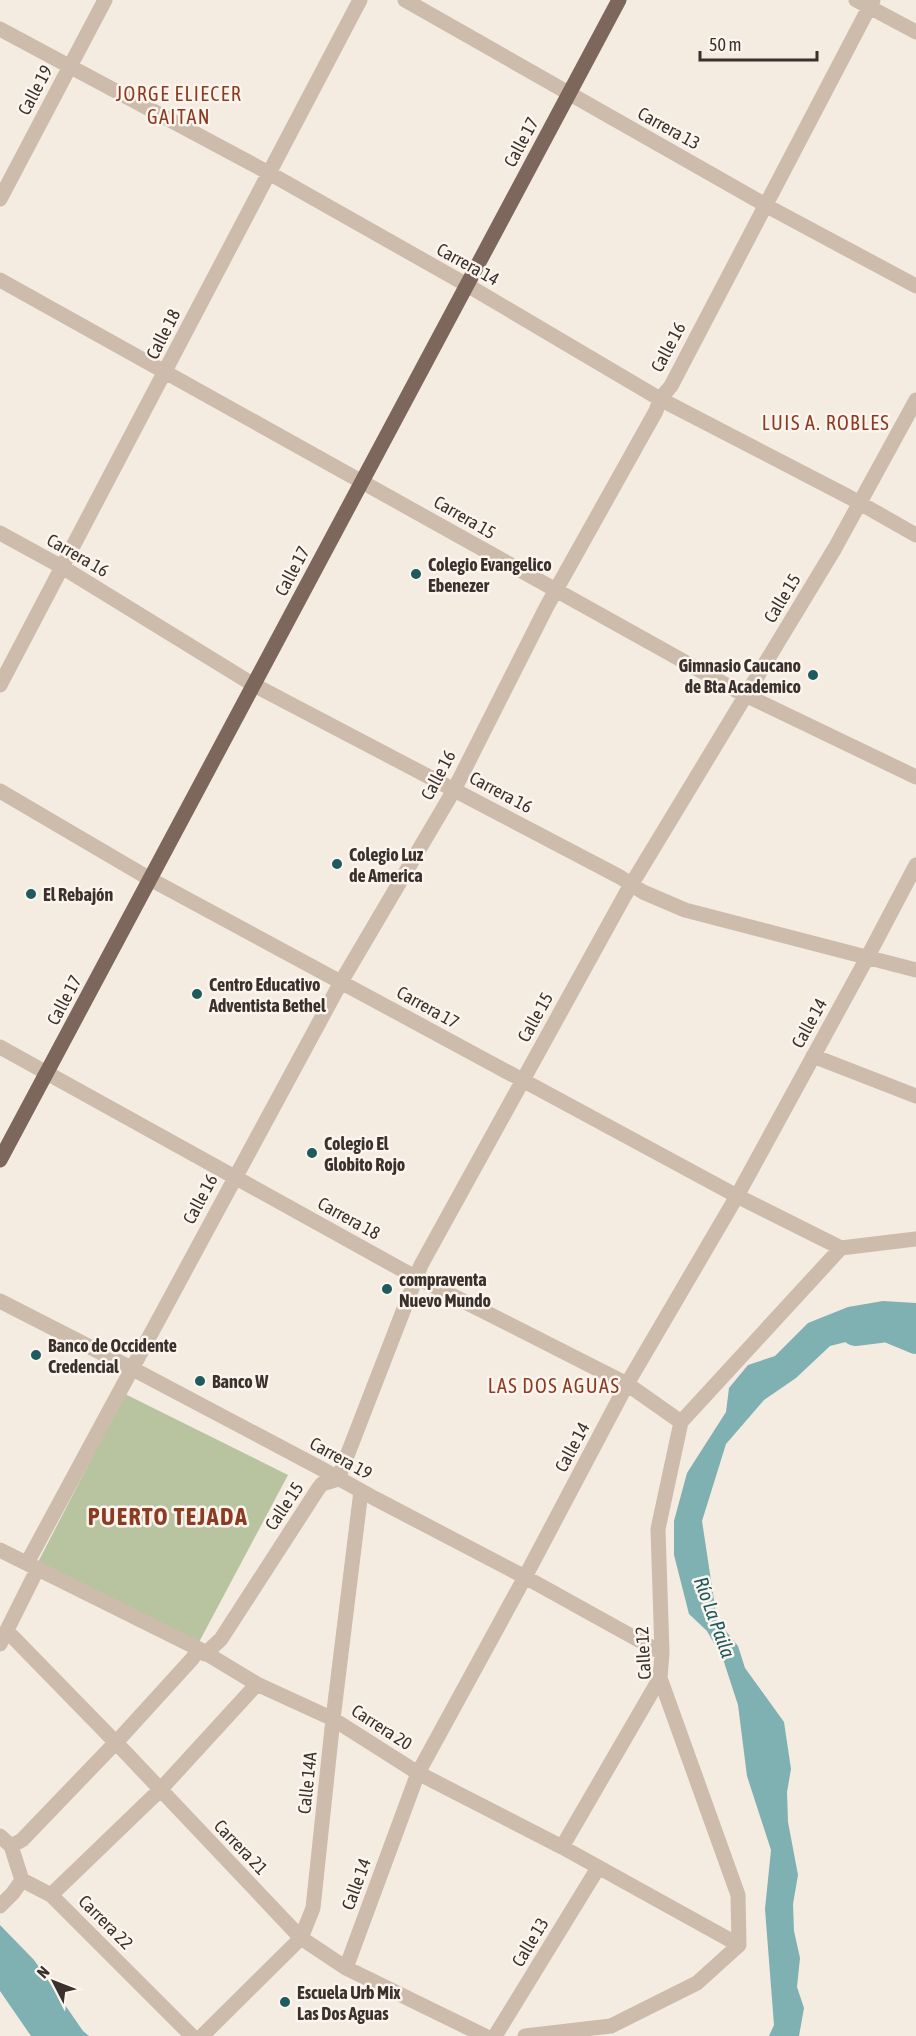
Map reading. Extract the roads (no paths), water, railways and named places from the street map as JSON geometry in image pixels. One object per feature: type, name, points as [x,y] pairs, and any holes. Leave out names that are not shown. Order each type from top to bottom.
[{"type":"main road","name":"Calle 17","points":[[0,1160],[619,0]]},
{"type":"street","name":"Calle 19","points":[[0,199],[105,0]]},
{"type":"street","name":"Calle 18","points":[[0,685],[360,0]]},
{"type":"street","name":"Carrera 13","points":[[405,0],[766,205],[916,286]]},
{"type":"street","points":[[866,3],[916,32]]},
{"type":"street","name":"Calle 16","points":[[4,1638],[32,1566],[131,1368],[341,981],[454,790],[556,589],[656,411],[660,399],[671,386],[766,205],[866,3]]},
{"type":"street","name":"Carrera 14","points":[[0,29],[269,173],[467,285],[660,399],[916,535]]},
{"type":"street","name":"Carrera 15","points":[[0,280],[746,694],[916,777]]},
{"type":"street","name":"Calle 15","points":[[6,1841],[22,1840],[192,1659],[221,1639],[318,1489],[322,1484],[338,1479],[415,1276],[631,884],[835,548],[916,400]]},
{"type":"street","name":"Carrera 16","points":[[0,533],[62,567],[254,685],[643,892],[685,910],[916,970]]},
{"type":"street","name":"Carrera 17","points":[[0,791],[150,879],[737,1197],[841,1248]]},
{"type":"street","name":"Calle 14","points":[[346,1968],[418,1773],[627,1384],[737,1197],[916,865]]},
{"type":"street","name":"Carrera 18","points":[[0,1047],[415,1276],[627,1384],[681,1422]]},
{"type":"street","points":[[813,1056],[916,1096]]},
{"type":"street","points":[[681,1422],[841,1248],[916,1239]]},
{"type":"street","name":"Carrera 19","points":[[0,1301],[525,1577],[662,1653]]},
{"type":"street","name":"Calle 12","points":[[681,1422],[658,1529],[662,1653],[660,1678],[738,1895],[739,1945]]},
{"type":"street","name":"Calle 14A","points":[[202,2036],[301,1938],[313,1908],[361,1491]]},
{"type":"street","name":"Carrera 20","points":[[0,1550],[202,1652],[257,1684],[333,1719],[418,1773],[562,1847],[739,1945]]},
{"type":"street","name":"Carrera 21","points":[[4,1638],[115,1743],[301,1938],[346,1968],[486,2036]]},
{"type":"street","points":[[562,1847],[660,1678]]},
{"type":"street","points":[[51,1895],[160,1790],[257,1684]]},
{"type":"street","points":[[0,1906],[22,1880],[6,1841]]},
{"type":"street","name":"Calle 13","points":[[495,2036],[598,1868]]},
{"type":"street","name":"Carrera 22","points":[[22,1880],[51,1895],[192,2036]]},
{"type":"street","points":[[525,2036],[611,2026],[697,1983],[739,1945]]},
{"type":"water","points":[[883,1301],[916,1303],[916,1332],[893,1330],[830,1346],[796,1378],[764,1400],[726,1444],[702,1521],[717,1620],[738,1646],[745,1668],[784,1722],[791,1769],[787,1792],[788,1822],[798,1875],[793,1904],[794,1931],[800,1958],[797,1987],[804,2008],[799,2036],[769,2036],[774,2025],[765,1909],[771,1850],[747,1776],[738,1705],[723,1659],[707,1631],[689,1614],[674,1555],[674,1521],[687,1473],[726,1412],[729,1388],[748,1365],[775,1356],[808,1323],[848,1307]]},
{"type":"water","points":[[0,1925],[34,1960],[83,2031],[89,2036],[31,2036],[0,1991]]},
{"type":"waterway","name":"Río La Paila","points":[[855,1332],[887,1328],[916,1340]]},
{"type":"place","name":"Colegio Evangelico Ebenezer","points":[[416,574]]},
{"type":"place","name":"Gimnasio Caucano de Bta Academico","points":[[813,675]]},
{"type":"place","name":"Colegio Luz de America","points":[[337,864]]},
{"type":"place","name":"El Rebajón","points":[[31,894]]},
{"type":"place","name":"Centro Educativo Adventista Bethel","points":[[197,994]]},
{"type":"place","name":"Colegio El Globito Rojo","points":[[312,1153]]},
{"type":"place","name":"compraventa Nuevo Mundo","points":[[387,1289]]},
{"type":"place","name":"Banco de Occidente Credencial","points":[[36,1355]]},
{"type":"place","name":"Banco W","points":[[200,1381]]},
{"type":"place","name":"Escuela Urb Mix Las Dos Aguas","points":[[285,2002]]},
{"type":"district","name":"JORGE ELIECER GAITAN","points":[[179,104]]},
{"type":"district","name":"LUIS A. ROBLES","points":[[826,422]]},
{"type":"district","name":"LAS DOS AGUAS","points":[[554,1385]]},
{"type":"district","name":"PUERTO TEJADA","points":[[168,1516]]}]
